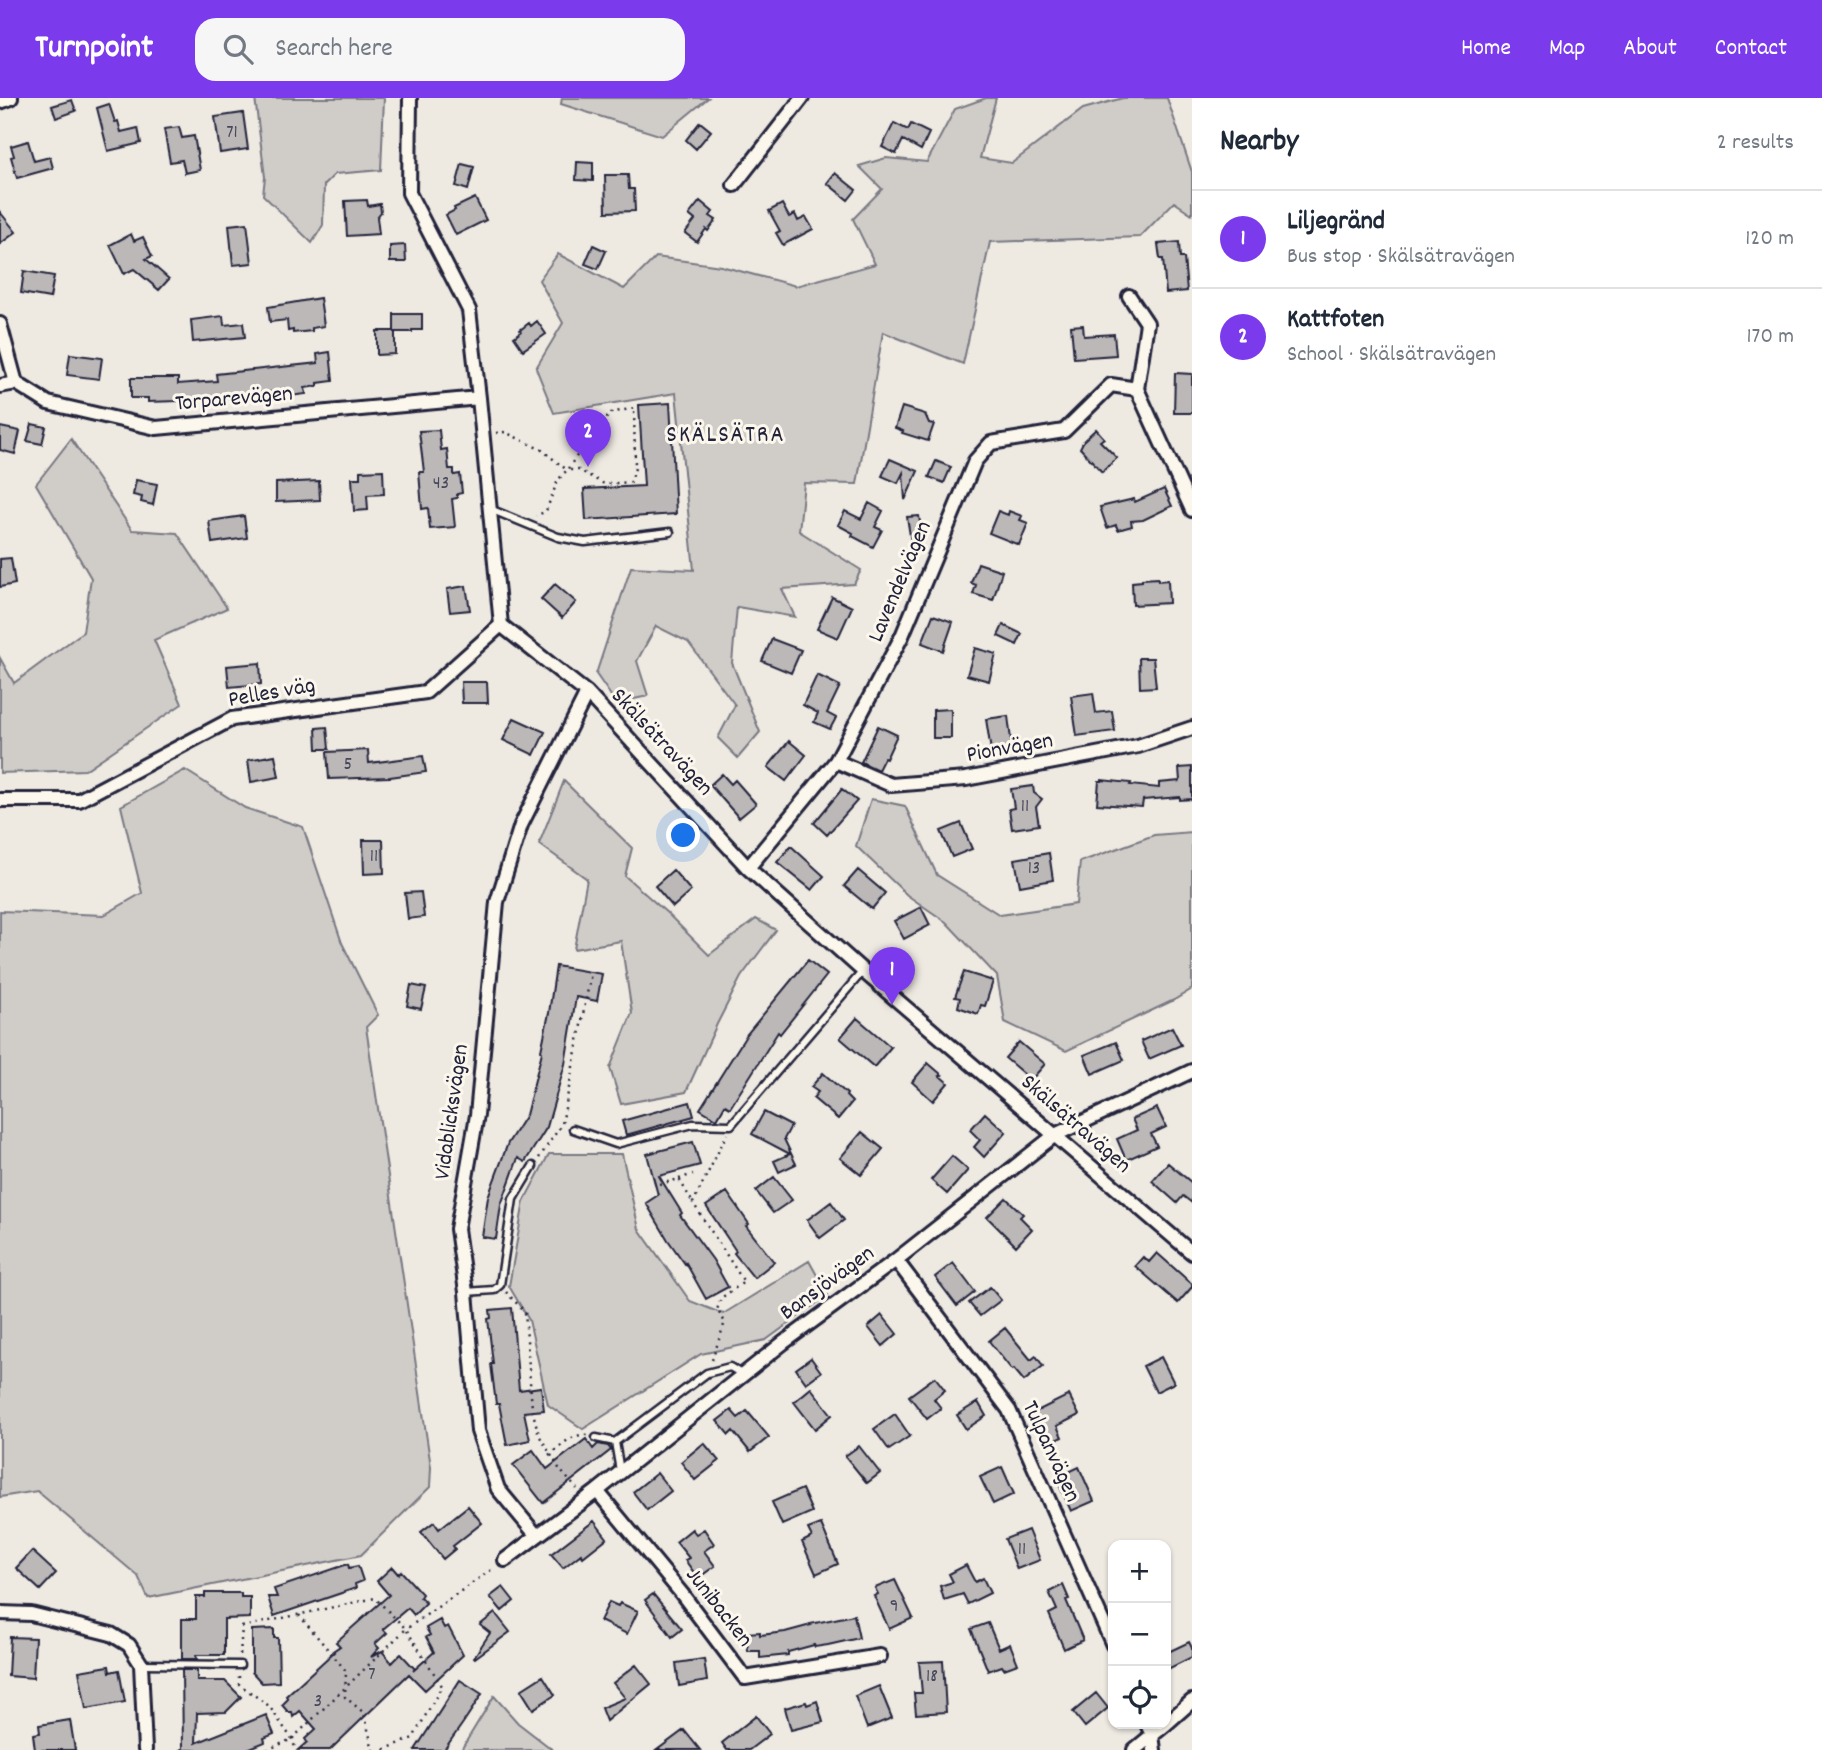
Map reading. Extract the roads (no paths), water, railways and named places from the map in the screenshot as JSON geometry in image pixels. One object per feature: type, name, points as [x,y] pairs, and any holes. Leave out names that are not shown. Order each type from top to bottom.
[{"type":"street","points":[[0,102],[11,98]]},
{"type":"street","points":[[410,98],[409,193],[469,310],[501,625]]},
{"type":"street","points":[[734,184],[802,98]]},
{"type":"street","points":[[1129,296],[1147,323],[1137,389],[1192,510]]},
{"type":"street","points":[[0,324],[16,383],[0,386]]},
{"type":"street","name":"Torparevägen","points":[[16,383],[48,402],[156,428],[480,398]]},
{"type":"street","name":"Lavendelvägen","points":[[748,868],[836,761],[902,636],[975,461],[991,443],[1064,431],[1111,385],[1137,389]]},
{"type":"street","name":"Skälsätravägen","points":[[501,625],[587,693],[748,868],[863,971],[1192,1253]]},
{"type":"street","name":"Pelles väg","points":[[0,800],[79,800],[232,719],[426,692],[501,625]]},
{"type":"street","name":"Vidablicksvägen","points":[[537,1536],[498,1489],[478,1431],[466,1293],[457,1229],[477,1115],[497,902],[521,825],[587,693]]},
{"type":"street","name":"Pionvägen","points":[[836,761],[891,785],[966,779],[1138,746],[1192,728]]},
{"type":"street","name":"Bansjövägen","points":[[505,1560],[1055,1135],[1192,1071]]},
{"type":"street","name":"Tulpanvägen","points":[[896,1260],[1009,1410],[1108,1634]]},
{"type":"street","name":"Junibacken","points":[[597,1491],[682,1594],[745,1678],[880,1656]]},
{"type":"street","points":[[0,1613],[31,1614],[111,1634],[129,1645],[141,1664],[145,1750]]},
{"type":"street","points":[[1171,1720],[1192,1701]]},
{"type":"street","points":[[1134,1750],[1150,1730]]},
{"type":"street","points":[[1150,1730],[1154,1750]]},
{"type":"lane","points":[[490,509],[558,537],[585,542],[670,532]]},
{"type":"lane","points":[[573,1129],[616,1144],[692,1124],[731,1125],[863,971]]},
{"type":"lane","points":[[466,1293],[494,1290],[500,1284],[513,1199],[533,1166]]},
{"type":"lane","points":[[596,1438],[615,1442],[707,1373],[730,1367],[743,1375]]},
{"type":"lane","points":[[615,1442],[620,1472]]},
{"type":"lane","points":[[141,1664],[240,1665]]},
{"type":"place","name":"Kattfoten","points":[[588,467]]},
{"type":"place","name":"Liljegränd","points":[[892,1005]]},
{"type":"district","name":"SKÄLSÄTRA","points":[[726,436]]}]
